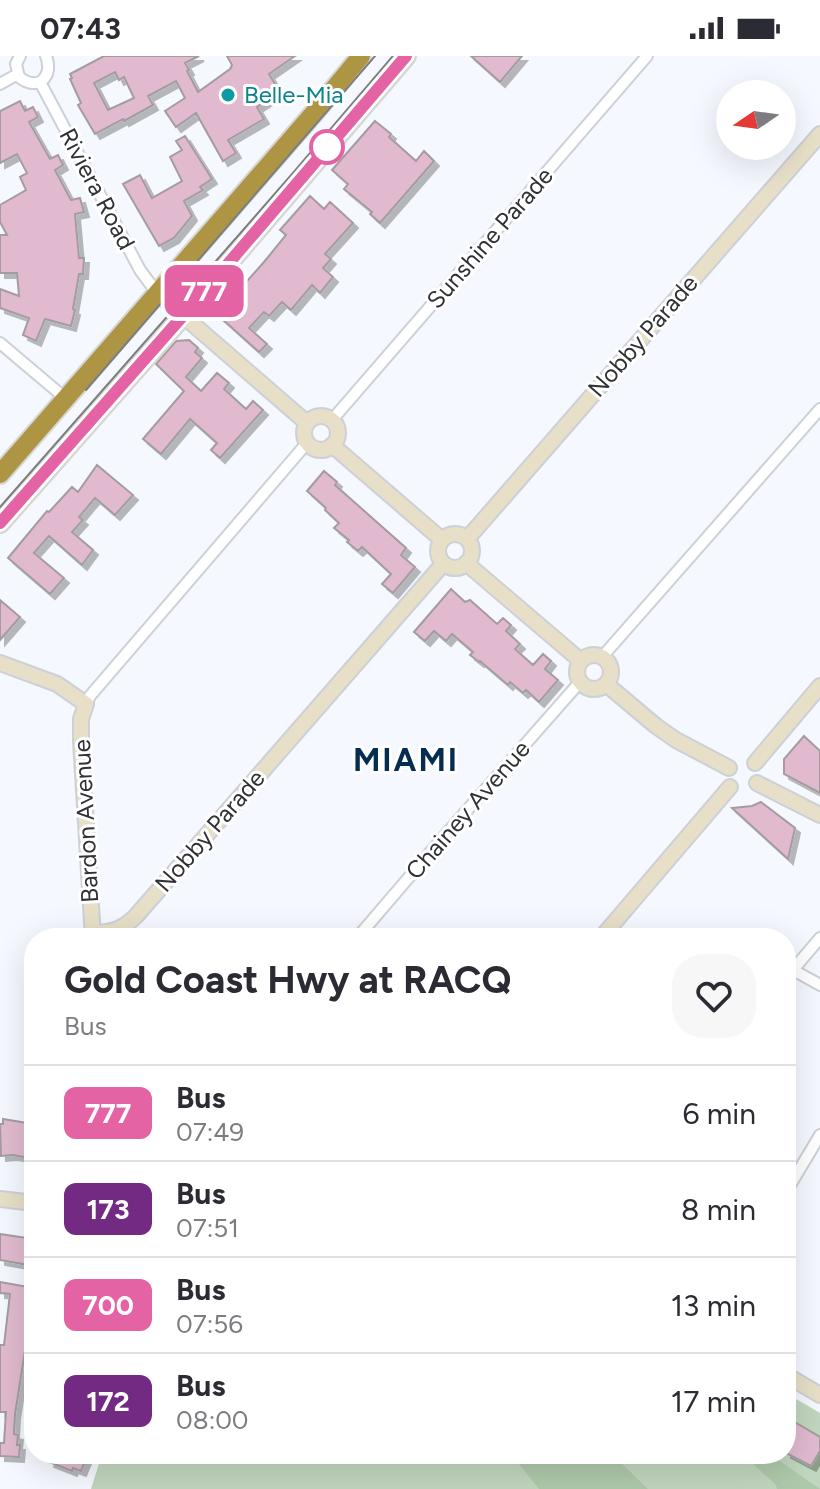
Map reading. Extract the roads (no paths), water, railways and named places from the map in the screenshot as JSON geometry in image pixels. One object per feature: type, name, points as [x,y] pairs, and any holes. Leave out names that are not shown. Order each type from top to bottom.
[{"type":"highway","points":[[0,474],[361,56]]},
{"type":"highway","points":[[0,523],[406,56]]},
{"type":"street","points":[[20,56],[16,64],[18,74],[28,83],[40,82],[49,72],[48,57]]},
{"type":"street","name":"Sunshine Parade","points":[[332,420],[647,56]]},
{"type":"street","points":[[0,84],[18,74]]},
{"type":"street","name":"Riviera Road","points":[[40,82],[140,270],[157,293]]},
{"type":"street","name":"Nobby Parade","points":[[467,539],[820,134]]},
{"type":"street","points":[[157,293],[307,423]]},
{"type":"street","points":[[0,343],[65,398]]},
{"type":"street","points":[[602,657],[820,409]]},
{"type":"street","points":[[322,416],[332,420],[336,425],[337,438],[332,445],[321,450],[312,447],[307,443],[304,431],[307,423],[322,416]]},
{"type":"street","points":[[86,704],[307,443]]},
{"type":"street","points":[[332,445],[441,539]]},
{"type":"street","points":[[456,534],[467,539],[472,551],[466,563],[455,568],[443,564],[438,555],[441,539],[456,534]]},
{"type":"street","points":[[466,563],[581,661]]},
{"type":"street","name":"Nobby Parade","points":[[121,928],[136,916],[443,564]]},
{"type":"street","points":[[588,656],[602,657],[611,671],[606,684],[594,689],[580,682],[577,670],[581,661],[588,656]]},
{"type":"street","name":"Bardon Avenue","points":[[0,663],[57,684],[86,704],[81,719],[81,741],[93,928]]},
{"type":"street","name":"Chainey Avenue","points":[[366,928],[580,682]]},
{"type":"street","points":[[606,684],[676,740],[729,768]]},
{"type":"street","points":[[755,763],[820,686]]},
{"type":"street","points":[[737,762],[755,763],[760,774],[757,783],[742,790],[730,787],[726,777],[729,768],[737,762]]},
{"type":"street","points":[[757,783],[820,815]]},
{"type":"street","points":[[610,928],[730,787]]},
{"type":"street","points":[[796,967],[820,938]]},
{"type":"street","points":[[796,976],[820,985]]},
{"type":"street","points":[[796,1175],[820,1135]]},
{"type":"street","points":[[0,1199],[24,1202]]},
{"type":"street","points":[[796,1381],[820,1395]]},
{"type":"tram line","points":[[86,390],[375,56]]},
{"type":"tram line","points":[[0,507],[393,56]]},
{"type":"place","name":"Belle-Mia","points":[[228,95]]},
{"type":"district","name":"MIAMI","points":[[406,760]]}]
